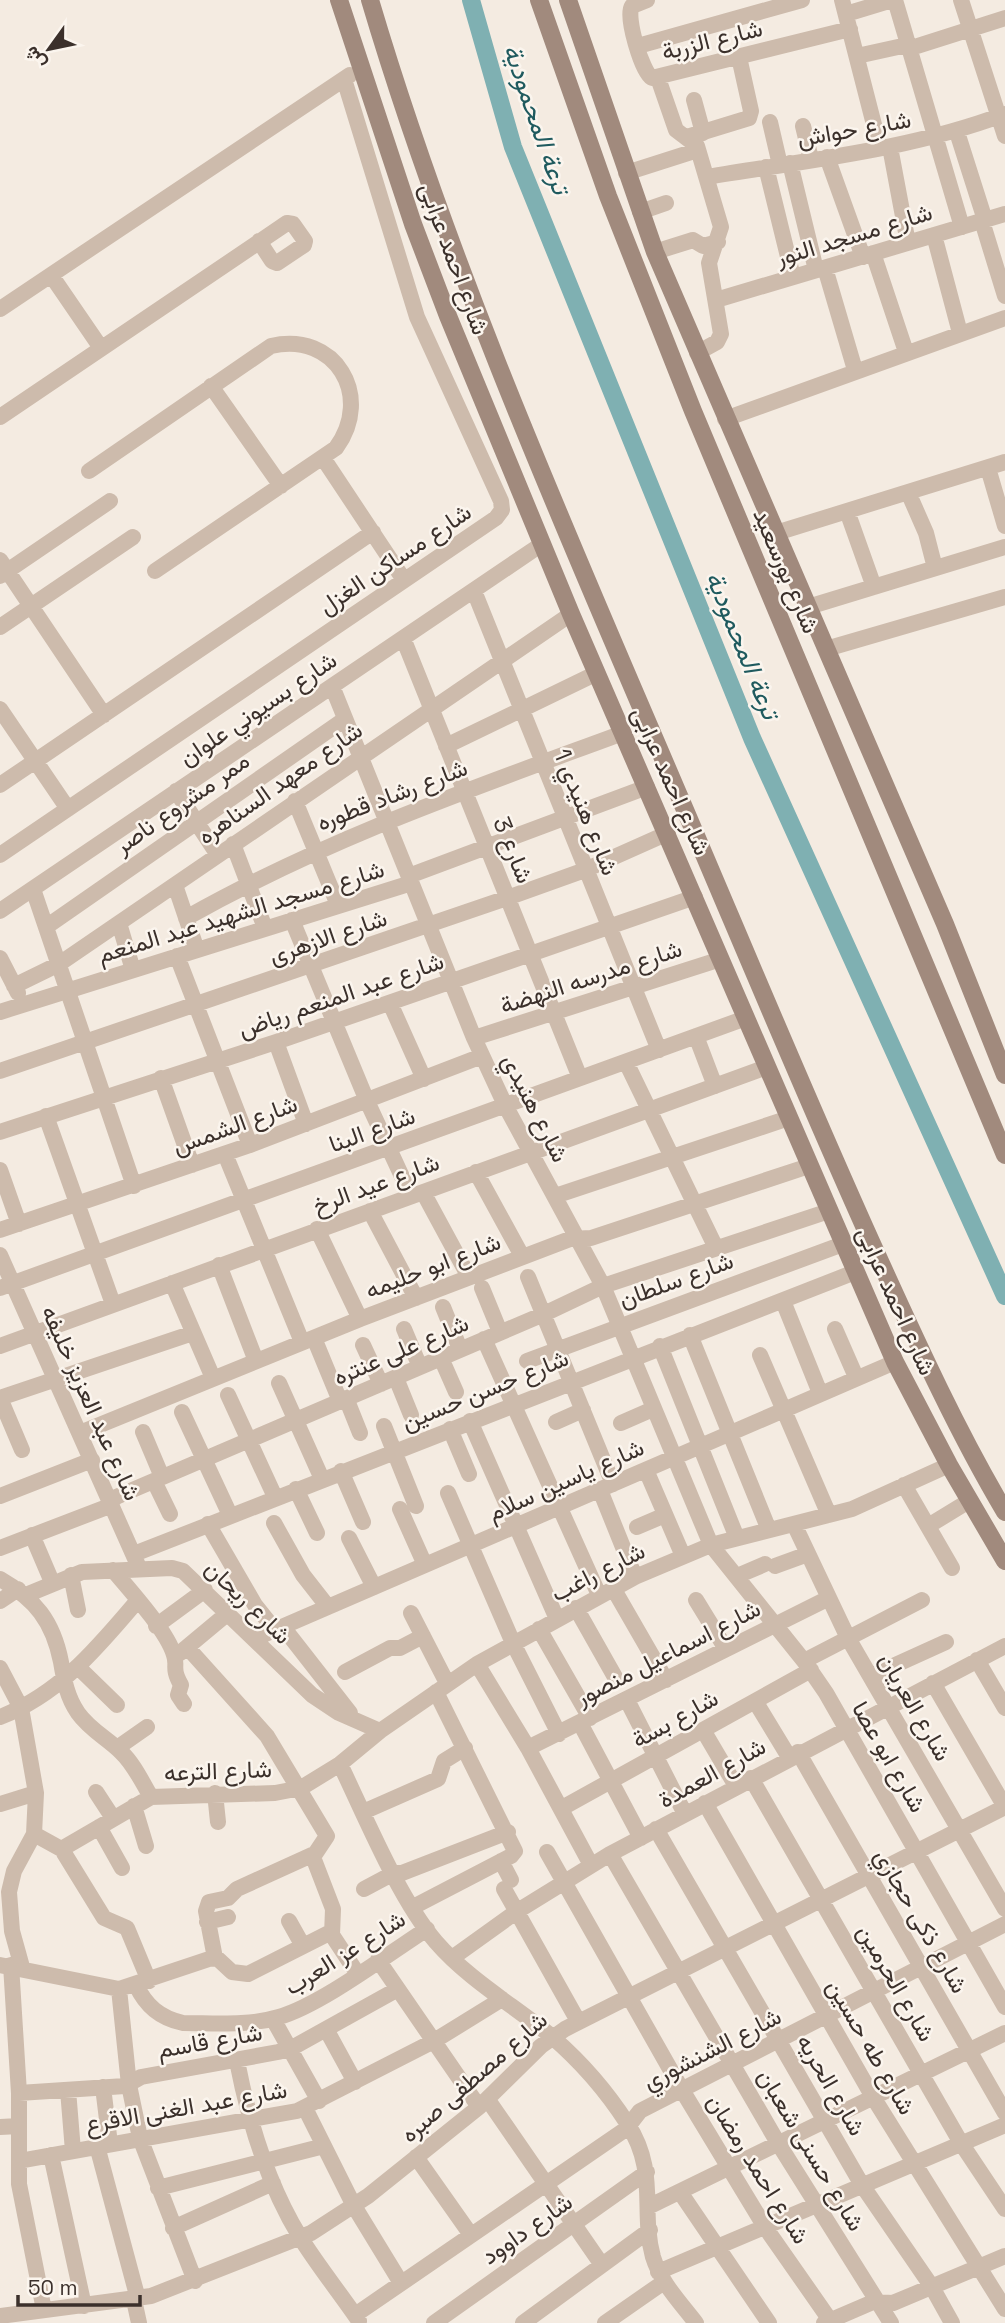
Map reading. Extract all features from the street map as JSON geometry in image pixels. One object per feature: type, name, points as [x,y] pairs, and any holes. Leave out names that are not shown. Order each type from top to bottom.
[{"type":"main road","name":"شارع احمد عرابى","points":[[340,0],[422,247],[571,614],[895,1362],[949,1465],[1005,1561]]},
{"type":"main road","name":"شارع احمد عرابى","points":[[370,0],[394,79],[441,213],[585,573],[828,1146],[938,1387],[1005,1512]]},
{"type":"main road","name":"شارع بورسعيد","points":[[538,0],[608,196],[692,411],[1005,1155]]},
{"type":"main road","name":"شارع بورسعيد","points":[[568,0],[655,252],[945,924],[1005,1075]]},
{"type":"street","points":[[638,46],[802,0]]},
{"type":"street","points":[[893,0],[962,227]]},
{"type":"street","name":"شارع الزربة","points":[[643,1],[632,6],[629,15],[645,71],[658,78],[739,57],[846,14],[893,0]]},
{"type":"street","points":[[961,0],[1002,115],[1005,136]]},
{"type":"street","points":[[846,14],[885,148],[908,243]]},
{"type":"street","points":[[857,56],[907,47],[1005,18]]},
{"type":"street","points":[[687,137],[744,122],[751,115],[739,57]]},
{"type":"street","points":[[0,309],[362,68]]},
{"type":"street","points":[[658,78],[676,130],[687,137],[698,150],[721,227],[709,263],[720,338],[697,353]]},
{"type":"street","name":"شارع مساكن الغزل","points":[[0,855],[496,518],[502,506],[417,317],[344,79]]},
{"type":"street","points":[[694,100],[703,133]]},
{"type":"street","name":"شارع حواش","points":[[707,177],[935,138],[1002,115]]},
{"type":"street","points":[[770,122],[779,165],[793,277]]},
{"type":"street","points":[[803,126],[868,255],[906,352]]},
{"type":"street","points":[[957,132],[1005,296]]},
{"type":"street","points":[[626,173],[698,150]]},
{"type":"street","points":[[779,165],[821,269],[855,370]]},
{"type":"street","points":[[639,212],[666,203]]},
{"type":"street","name":"شارع مسجد النور","points":[[716,300],[1005,214]]},
{"type":"street","points":[[934,235],[960,333]]},
{"type":"street","points":[[655,252],[692,240],[703,246],[718,242]]},
{"type":"street","points":[[0,417],[259,242]]},
{"type":"street","points":[[51,275],[101,348]]},
{"type":"street","points":[[725,419],[1005,318]]},
{"type":"street","points":[[89,471],[271,346],[303,343],[318,349],[341,371],[353,402],[346,435],[323,458],[156,571]]},
{"type":"street","points":[[211,386],[281,486]]},
{"type":"street","points":[[323,458],[404,580]]},
{"type":"street","points":[[776,533],[1005,462]]},
{"type":"street","points":[[988,468],[1005,526]]},
{"type":"street","points":[[908,492],[926,533],[936,568]]},
{"type":"street","points":[[104,715],[3,569],[110,501]]},
{"type":"street","points":[[847,510],[874,587]]},
{"type":"street","points":[[0,785],[373,532]]},
{"type":"street","points":[[0,626],[133,537]]},
{"type":"street","name":"شارع بسيوني علوان","points":[[0,911],[542,544]]},
{"type":"street","points":[[808,607],[1005,547]]},
{"type":"street","name":"شارع هنيدي 1","points":[[474,591],[541,763],[659,1050]]},
{"type":"street","points":[[826,649],[1005,597]]},
{"type":"street","name":"شارع معهد السناهره","points":[[14,986],[59,964],[430,707],[571,614]]},
{"type":"street","name":"شارع 3","points":[[403,638],[580,1078]]},
{"type":"street","points":[[446,746],[597,673]]},
{"type":"street","name":"شارع هنيدي","points":[[332,686],[474,1038],[505,1105],[603,1286],[711,1545]]},
{"type":"street","points":[[0,709],[68,809]]},
{"type":"street","name":"ممر مشروع ناصر","points":[[46,926],[345,719]]},
{"type":"street","name":"شارع رشاد قطوره","points":[[186,918],[316,849],[385,820],[623,733]]},
{"type":"street","name":"شارع مسجد الشهيد عبد المنعم","points":[[0,1012],[405,885],[414,874],[565,820],[647,787]]},
{"type":"street","points":[[176,792],[218,855]]},
{"type":"street","points":[[295,801],[338,905]]},
{"type":"street","name":"شارع الازهرى","points":[[0,1071],[195,1007],[507,898],[585,870],[668,833]]},
{"type":"street","points":[[233,844],[265,929]]},
{"type":"street","points":[[174,885],[197,950]]},
{"type":"street","points":[[33,889],[134,1186]]},
{"type":"street","name":"شارع عبد المنعم رياض","points":[[0,1132],[276,1042],[695,897]]},
{"type":"street","points":[[292,920],[389,1148],[476,1283],[500,1332]]},
{"type":"street","points":[[119,923],[133,970]]},
{"type":"street","points":[[177,956],[250,1145]]},
{"type":"street","points":[[0,958],[24,1005]]},
{"type":"street","name":"شارع مدرسه النهضة","points":[[474,1038],[721,959]]},
{"type":"street","points":[[390,1003],[424,1079]]},
{"type":"street","name":"شارع البنا","points":[[6,1286],[746,1018]]},
{"type":"street","points":[[696,1036],[715,1086]]},
{"type":"street","points":[[276,1042],[306,1124]]},
{"type":"street","name":"شارع الشمس","points":[[0,1230],[250,1145],[482,1056]]},
{"type":"street","points":[[625,1062],[716,1248]]},
{"type":"street","name":"شارع عيد الرخ","points":[[0,1346],[767,1067]]},
{"type":"street","points":[[161,1078],[192,1165]]},
{"type":"street","points":[[46,1116],[113,1304]]},
{"type":"street","points":[[555,1196],[789,1118]]},
{"type":"street","points":[[225,1154],[264,1248],[308,1340],[360,1433]]},
{"type":"street","name":"شارع ابو حليمه","points":[[80,1433],[360,1319],[416,1298],[476,1283],[522,1256],[570,1239],[591,1238],[809,1166]]},
{"type":"street","points":[[0,1170],[19,1224]]},
{"type":"street","points":[[476,1172],[522,1256]]},
{"type":"street","points":[[370,1211],[416,1298]]},
{"type":"street","name":"شارع على عنتره","points":[[0,1548],[111,1503],[116,1497],[544,1314],[603,1286],[829,1211]]},
{"type":"street","points":[[317,1229],[360,1319]]},
{"type":"street","name":"شارع سلطان","points":[[527,1361],[619,1324],[843,1244]]},
{"type":"street","name":"شارع عبد العزيز خليفه","points":[[0,1255],[6,1286],[35,1333],[137,1562]]},
{"type":"street","points":[[219,1265],[256,1361]]},
{"type":"street","name":"شارع حسن حسين","points":[[137,1562],[230,1515],[855,1272]]},
{"type":"street","points":[[528,1277],[583,1410],[635,1577]]},
{"type":"street","points":[[172,1283],[213,1378]]},
{"type":"street","points":[[783,1301],[820,1393]]},
{"type":"street","points":[[443,1307],[460,1349]]},
{"type":"street","points":[[404,1329],[420,1367]]},
{"type":"street","points":[[835,1329],[856,1377]]},
{"type":"street","points":[[22,1450],[0,1398],[193,1333]]},
{"type":"street","points":[[691,1335],[769,1530]]},
{"type":"street","points":[[484,1339],[559,1508],[606,1592],[666,1680]]},
{"type":"street","points":[[363,1345],[411,1415]]},
{"type":"street","points":[[660,1346],[737,1538]]},
{"type":"street","points":[[760,1354],[829,1515]]},
{"type":"street","points":[[441,1357],[456,1392]]},
{"type":"street","name":"شارع ياسين سلام","points":[[254,1639],[895,1362]]},
{"type":"street","points":[[279,1383],[322,1479]]},
{"type":"street","points":[[228,1395],[275,1497]]},
{"type":"street","points":[[621,1423],[653,1409]]},
{"type":"street","points":[[556,1422],[583,1410]]},
{"type":"street","points":[[182,1412],[230,1515]]},
{"type":"street","points":[[471,1421],[557,1619]]},
{"type":"street","points":[[384,1426],[394,1451],[425,1566]]},
{"type":"street","points":[[450,1429],[469,1474]]},
{"type":"street","points":[[143,1432],[170,1514]]},
{"type":"street","points":[[0,1496],[92,1460]]},
{"type":"street","name":"شارع راغب","points":[[301,1788],[340,1765],[380,1731],[477,1664],[635,1577],[711,1545],[829,1515],[871,1501],[949,1465]]},
{"type":"street","points":[[646,1469],[683,1556]]},
{"type":"street","points":[[341,1471],[363,1522]]},
{"type":"street","points":[[904,1485],[952,1568]]},
{"type":"street","points":[[296,1489],[317,1533]]},
{"type":"street","points":[[448,1493],[513,1643],[559,1734]]},
{"type":"street","points":[[928,1526],[969,1501]]},
{"type":"street","points":[[637,1527],[665,1515]]},
{"type":"street","points":[[274,1523],[303,1576],[328,1606]]},
{"type":"street","points":[[208,1524],[256,1605],[271,1625],[286,1631],[356,1720]]},
{"type":"street","name":"شارع العريان","points":[[794,1524],[848,1638],[1005,1909]]},
{"type":"street","points":[[32,1535],[52,1582]]},
{"type":"street","points":[[349,1538],[374,1587]]},
{"type":"street","name":"شارع ابو عصا","points":[[711,1545],[808,1665],[847,1726],[1005,2007]]},
{"type":"street","points":[[737,1576],[808,1554]]},
{"type":"street","name":"شارع ريحان","points":[[0,1601],[71,1575],[113,1570],[137,1562],[178,1569],[187,1573],[205,1590],[302,1687],[356,1720],[380,1731]]},
{"type":"street","points":[[113,1570],[156,1626],[267,1736],[301,1788],[327,1836],[314,1854],[237,1889],[228,1898],[209,1902],[206,1908],[207,1922],[215,1958],[232,1972],[248,1975],[331,1932]]},
{"type":"street","points":[[71,1575],[78,1610]]},
{"type":"street","points":[[0,1579],[22,1592],[48,1624],[55,1642],[63,1680],[76,1710],[86,1724],[129,1761],[151,1797]]},
{"type":"street","points":[[156,1626],[205,1590]]},
{"type":"street","name":"شارع اسماعيل منصور","points":[[528,1748],[774,1623],[829,1598]]},
{"type":"street","points":[[0,1717],[21,1708],[79,1668],[138,1600]]},
{"type":"street","points":[[696,1600],[726,1649]]},
{"type":"street","name":"شارع بسة","points":[[562,1808],[755,1701],[848,1638],[922,1600]]},
{"type":"street","points":[[576,1608],[615,1676]]},
{"type":"street","points":[[184,1704],[178,1695],[181,1685],[173,1669],[181,1652],[228,1613]]},
{"type":"street","points":[[411,1613],[423,1636],[465,1748],[511,1838],[513,1854],[413,1907]]},
{"type":"street","points":[[540,1629],[640,1838]]},
{"type":"street","points":[[345,1672],[388,1649],[400,1648],[423,1636]]},
{"type":"street","points":[[871,1676],[946,1642]]},
{"type":"street","name":"شارع العمدة","points":[[452,1958],[516,1912],[610,1854],[847,1726],[1005,1646]]},
{"type":"street","points":[[977,1660],[1005,1708]]},
{"type":"street","points":[[477,1664],[528,1748],[591,1865]]},
{"type":"street","points":[[0,1668],[21,1708],[36,1793],[34,1834],[14,1871],[9,1892],[12,1931],[7,2038],[19,2093],[19,2184],[50,2314]]},
{"type":"street","points":[[79,1668],[117,1704]]},
{"type":"street","points":[[933,1683],[1005,1807]]},
{"type":"street","points":[[627,1700],[685,1814]]},
{"type":"street","name":"شارع ذكى حجازي","points":[[755,1701],[794,1755],[868,1875],[1005,2113]]},
{"type":"street","points":[[117,1748],[147,1727]]},
{"type":"street","name":"شارع الحرمين","points":[[703,1730],[744,1782],[821,1899],[961,2143],[1005,2209]]},
{"type":"street","points":[[363,1812],[438,1779],[444,1761],[465,1748]]},
{"type":"street","points":[[340,1765],[394,1872],[427,1929],[452,1958],[552,2037],[608,2097],[630,2127],[647,2172],[650,2230],[661,2277],[696,2323]]},
{"type":"street","name":"شارع الترعه","points":[[63,1850],[151,1797],[275,1793],[301,1788]]},
{"type":"street","points":[[96,1792],[122,1868]]},
{"type":"street","points":[[0,1804],[36,1793]]},
{"type":"street","points":[[215,1793],[218,1822]]},
{"type":"street","name":"شارع طه حسين","points":[[705,1803],[873,2097],[1005,2309]]},
{"type":"street","points":[[134,1806],[146,1846]]},
{"type":"street","name":"شارع مصطفى صبره","points":[[9,2318],[50,2314],[136,2299],[195,2281],[301,2238],[354,2206],[483,2104],[552,2037],[578,2021],[1005,1807]]},
{"type":"street","name":"شارع الحريه","points":[[656,1829],[862,2185],[932,2287],[952,2323]]},
{"type":"street","points":[[34,1834],[63,1850],[104,1918],[127,1928],[143,1983]]},
{"type":"street","points":[[363,1889],[394,1872],[402,1873],[511,1838]]},
{"type":"street","name":"شارع احمد رمضان","points":[[547,1852],[626,1996],[682,2090],[765,2227],[829,2322]]},
{"type":"street","points":[[314,1854],[333,1909],[331,1932],[357,1973]]},
{"type":"street","name":"شارع حسنى شعبان","points":[[610,1854],[815,2205],[880,2302],[891,2323]]},
{"type":"street","points":[[501,1861],[516,1912],[578,2021]]},
{"type":"street","points":[[207,1922],[228,1917]]},
{"type":"street","points":[[289,1921],[303,1946]]},
{"type":"street","name":"شارع الشنشوري","points":[[358,2319],[401,2283],[630,2127],[640,2111],[1005,1923]]},
{"type":"street","name":"شارع عز العرب","points":[[143,1983],[149,2007],[171,2020],[183,2023],[273,2019],[301,2009],[427,1929]]},
{"type":"street","points":[[11,1966],[119,1989],[215,1958]]},
{"type":"street","points":[[378,1960],[434,2041],[546,2183],[602,2265]]},
{"type":"street","points":[[119,1989],[129,2085],[140,2138],[195,2281]]},
{"type":"street","name":"شارع قاسم","points":[[19,2093],[129,2085],[141,2077],[290,2049],[398,1990]]},
{"type":"street","name":"شارع عبد الغنى الاقرع","points":[[19,2161],[248,2119],[312,2104],[434,2041],[502,1999]]},
{"type":"street","points":[[273,2019],[290,2049],[312,2104],[324,2146],[354,2206],[401,2283]]},
{"type":"street","points":[[326,2029],[355,2082]]},
{"type":"street","points":[[650,2206],[1005,2033]]},
{"type":"street","points":[[237,2060],[248,2119],[263,2162],[301,2238],[358,2319]]},
{"type":"street","points":[[103,2087],[104,2145],[139,2323]]},
{"type":"street","points":[[68,2090],[74,2151]]},
{"type":"street","points":[[606,2323],[661,2277],[716,2248],[1005,2125]]},
{"type":"street","points":[[0,2127],[19,2126]]},
{"type":"street","points":[[158,2188],[324,2146]]},
{"type":"street","points":[[51,2155],[84,2306]]},
{"type":"street","points":[[416,2157],[471,2235]]},
{"type":"street","name":"شارع داوود","points":[[434,2323],[647,2172]]},
{"type":"street","points":[[173,2228],[273,2183]]},
{"type":"street","points":[[680,2192],[769,2323]]},
{"type":"street","points":[[523,2323],[650,2230]]},
{"type":"street","points":[[829,2322],[870,2303],[893,2303],[1005,2256]]},
{"type":"waterway","name":"ترعة المحمودية","points":[[471,0],[513,147],[752,738],[1005,1296]]}]
